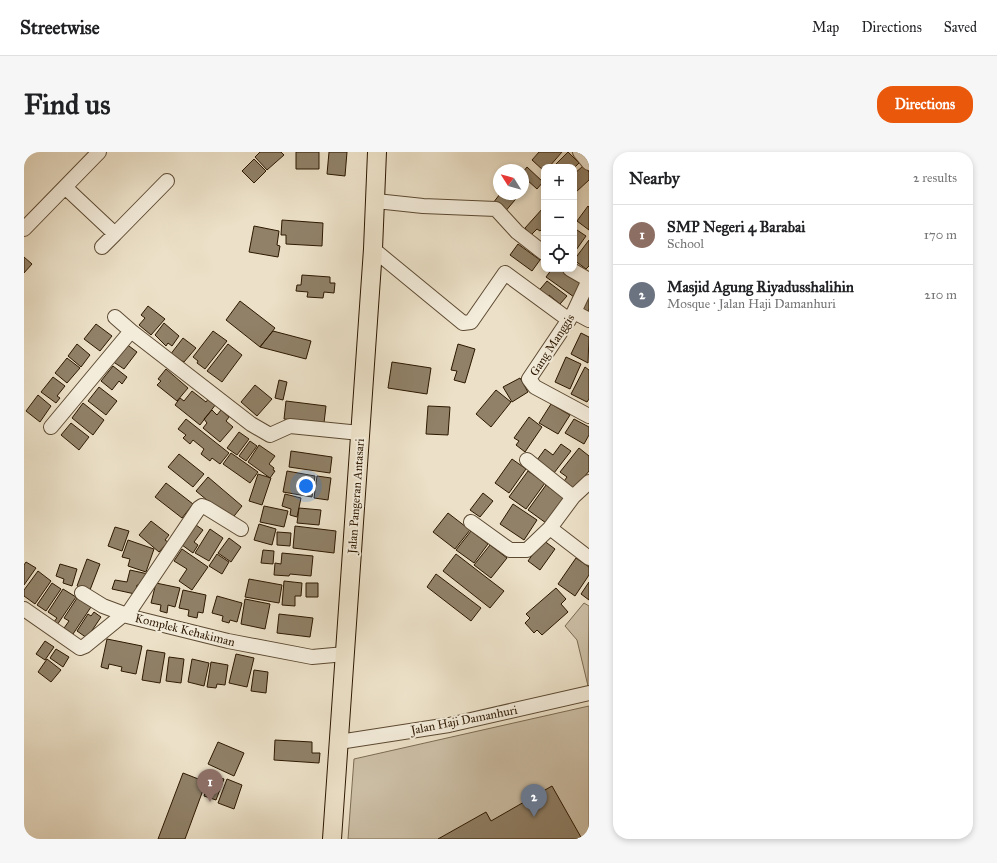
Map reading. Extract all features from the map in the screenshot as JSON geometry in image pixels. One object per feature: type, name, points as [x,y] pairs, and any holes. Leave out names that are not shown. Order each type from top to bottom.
[{"type":"main road","name":"Jalan Pangeran Antasari","points":[[332,839],[373,248],[377,152]]},
{"type":"street","points":[[24,229],[99,152]]},
{"type":"street","points":[[580,152],[589,163]]},
{"type":"street","points":[[102,246],[168,181]]},
{"type":"street","points":[[65,187],[115,234]]},
{"type":"street","points":[[376,201],[423,206],[496,209],[517,232],[541,251]]},
{"type":"street","points":[[373,248],[460,322],[468,324],[479,312],[505,273],[571,316],[589,320]]},
{"type":"street","points":[[575,272],[589,280]]},
{"type":"street","name":"Gang Manggis","points":[[589,280],[571,316],[529,379],[535,387],[589,416]]},
{"type":"street","points":[[115,317],[251,424],[270,435],[290,426],[360,433]]},
{"type":"street","points":[[51,427],[131,331]]},
{"type":"street","points":[[527,460],[573,497]]},
{"type":"street","points":[[471,522],[510,550],[526,550],[550,528],[573,497],[589,482]]},
{"type":"street","points":[[82,593],[102,606],[127,615],[199,508],[202,506],[207,508],[241,529]]},
{"type":"street","points":[[550,528],[589,558]]},
{"type":"street","name":"Komplek Kehakiman","points":[[24,609],[80,648],[85,646],[120,617],[127,615],[228,641],[312,657],[345,654]]},
{"type":"street","name":"Jalan Haji Damanhuri","points":[[339,742],[449,725],[589,693]]},
{"type":"shaded area","points":[[584,603],[589,606],[588,686],[577,640],[565,626]]},
{"type":"shaded area","points":[[589,706],[589,839],[348,839],[354,759]]},
{"type":"building","points":[[260,152],[281,152],[284,155],[267,170],[255,157]]},
{"type":"building","points":[[296,152],[319,152],[319,169],[296,169]]},
{"type":"building","points":[[329,152],[347,152],[345,176],[327,174]]},
{"type":"building","points":[[539,152],[562,152],[552,164],[541,164],[541,168],[532,160]]},
{"type":"building","points":[[568,152],[579,163],[577,165],[556,164]]},
{"type":"building","points":[[254,159],[266,171],[254,183],[242,171]]},
{"type":"building","points":[[583,166],[589,172],[589,180],[577,191],[577,171]]},
{"type":"building","points":[[529,169],[541,180],[541,184],[537,189],[529,182]]},
{"type":"building","points":[[495,200],[515,200],[504,213],[493,203]]},
{"type":"building","points":[[588,206],[589,230],[577,221]]},
{"type":"building","points":[[541,210],[541,230],[540,231],[537,229],[531,235],[525,228]]},
{"type":"building","points":[[282,220],[323,223],[322,246],[286,244],[286,235],[281,235]]},
{"type":"building","points":[[254,226],[279,231],[277,245],[280,246],[278,257],[249,252]]},
{"type":"building","points":[[577,230],[586,236],[577,249]]},
{"type":"building","points":[[589,240],[589,266],[586,269],[577,262],[577,256]]},
{"type":"building","points":[[518,244],[540,260],[532,271],[510,255]]},
{"type":"building","points":[[24,257],[32,264],[24,273]]},
{"type":"building","points":[[550,272],[565,272],[583,285],[574,297],[546,277]]},
{"type":"building","points":[[302,275],[330,277],[330,283],[335,283],[334,293],[324,292],[323,298],[307,297],[308,292],[296,291],[297,285],[301,285]]},
{"type":"building","points":[[547,281],[567,296],[560,304],[549,295],[545,300],[536,294]]},
{"type":"building","points":[[589,297],[589,309],[587,313],[582,310]]},
{"type":"building","points":[[240,301],[275,328],[260,347],[226,320]]},
{"type":"building","points":[[148,306],[165,319],[151,335],[139,325],[145,318],[141,315]]},
{"type":"building","points":[[164,323],[179,336],[172,346],[168,343],[166,346],[155,335]]},
{"type":"building","points":[[96,324],[112,336],[100,351],[84,339]]},
{"type":"building","points":[[213,331],[227,341],[205,369],[197,363],[198,361],[193,357]]},
{"type":"building","points":[[273,331],[311,341],[306,359],[260,347]]},
{"type":"building","points":[[581,333],[589,337],[588,363],[571,354]]},
{"type":"building","points":[[183,338],[196,348],[184,362],[170,355]]},
{"type":"building","points":[[125,343],[137,352],[124,369],[112,361]]},
{"type":"building","points":[[77,344],[90,355],[81,367],[68,356]]},
{"type":"building","points":[[228,344],[242,355],[222,382],[207,371]]},
{"type":"building","points":[[458,344],[475,349],[465,383],[454,380],[457,371],[451,370]]},
{"type":"building","points":[[566,357],[581,364],[570,389],[555,382]]},
{"type":"building","points":[[67,358],[80,368],[67,383],[55,373]]},
{"type":"building","points":[[392,362],[431,368],[427,394],[388,388]]},
{"type":"building","points":[[113,366],[127,377],[122,384],[119,381],[112,390],[101,381]]},
{"type":"building","points":[[585,367],[589,370],[589,399],[587,402],[571,394]]},
{"type":"building","points":[[166,369],[188,388],[177,401],[157,385],[161,381],[158,379]]},
{"type":"building","points":[[53,377],[65,386],[57,396],[60,398],[56,403],[41,392]]},
{"type":"building","points":[[520,378],[528,392],[512,402],[503,387]]},
{"type":"building","points":[[279,380],[287,382],[283,400],[275,398]]},
{"type":"building","points":[[255,385],[272,399],[257,416],[241,402]]},
{"type":"building","points":[[99,387],[117,401],[106,415],[88,401]]},
{"type":"building","points":[[496,390],[511,402],[491,427],[476,414]]},
{"type":"building","points":[[192,391],[206,402],[209,398],[216,404],[200,425],[175,405],[180,398],[184,401]]},
{"type":"building","points":[[38,395],[51,406],[40,422],[26,411]]},
{"type":"building","points":[[286,401],[326,406],[324,423],[284,419]]},
{"type":"building","points":[[83,403],[104,420],[93,435],[72,418]]},
{"type":"building","points":[[551,404],[570,415],[558,434],[539,423]]},
{"type":"building","points":[[428,406],[450,407],[448,435],[426,434]]},
{"type":"building","points":[[212,410],[217,415],[221,410],[229,417],[226,421],[233,427],[220,442],[203,428],[207,423],[204,419]]},
{"type":"building","points":[[529,417],[542,427],[525,452],[516,445],[519,441],[514,438]]},
{"type":"building","points":[[186,419],[229,453],[220,464],[212,458],[210,461],[201,454],[204,449],[193,440],[190,444],[183,438],[186,435],[178,429]]},
{"type":"building","points":[[574,419],[589,427],[589,435],[584,444],[565,433]]},
{"type":"building","points":[[71,423],[89,437],[79,450],[61,435]]},
{"type":"building","points":[[239,432],[249,439],[237,455],[227,448]]},
{"type":"building","points":[[250,441],[257,446],[246,461],[239,456]]},
{"type":"building","points":[[561,444],[571,451],[554,473],[537,460],[545,449],[553,455]]},
{"type":"building","points":[[259,445],[275,456],[269,464],[275,471],[270,478],[248,462]]},
{"type":"building","points":[[579,448],[589,456],[589,471],[572,492],[562,484],[567,477],[560,472]]},
{"type":"building","points":[[291,451],[332,457],[330,473],[289,467]]},
{"type":"building","points":[[231,453],[258,472],[250,483],[223,464]]},
{"type":"building","points":[[179,454],[204,474],[193,487],[168,467]]},
{"type":"building","points":[[512,459],[526,469],[509,493],[495,483]]},
{"type":"building","points":[[287,471],[315,476],[312,497],[283,492]]},
{"type":"building","points":[[528,471],[545,483],[526,509],[509,497]]},
{"type":"building","points":[[258,474],[271,478],[262,505],[249,501]]},
{"type":"building","points":[[317,476],[331,478],[328,500],[314,498]]},
{"type":"building","points":[[208,477],[242,506],[231,520],[196,491]]},
{"type":"building","points":[[166,483],[193,504],[182,518],[155,497]]},
{"type":"building","points":[[546,485],[564,498],[546,523],[528,510]]},
{"type":"building","points":[[483,493],[493,501],[480,517],[470,510]]},
{"type":"building","points":[[285,494],[301,498],[297,517],[290,515],[291,509],[282,506]]},
{"type":"building","points":[[513,504],[537,520],[524,540],[500,524]]},
{"type":"building","points":[[264,506],[288,511],[284,527],[260,522]]},
{"type":"building","points":[[299,508],[321,510],[319,525],[297,523]]},
{"type":"building","points":[[448,513],[470,530],[455,549],[433,532]]},
{"type":"building","points":[[151,521],[169,535],[165,540],[168,542],[159,552],[139,535]]},
{"type":"building","points":[[259,524],[276,529],[272,545],[254,540]]},
{"type":"building","points":[[196,525],[203,530],[194,542],[198,545],[193,553],[182,545]]},
{"type":"building","points":[[295,526],[336,531],[334,553],[293,548]]},
{"type":"building","points":[[115,527],[129,531],[122,551],[108,546]]},
{"type":"building","points":[[210,529],[223,538],[209,561],[195,553]]},
{"type":"building","points":[[471,531],[488,544],[474,563],[456,550]]},
{"type":"building","points":[[277,532],[291,533],[290,546],[277,545]]},
{"type":"building","points":[[229,538],[241,547],[231,562],[218,553]]},
{"type":"building","points":[[128,540],[154,549],[146,572],[128,566],[130,559],[122,557]]},
{"type":"building","points":[[543,540],[555,549],[540,570],[528,561]]},
{"type":"building","points":[[490,545],[507,558],[491,578],[474,565]]},
{"type":"building","points":[[182,549],[208,567],[192,590],[179,581],[187,569],[174,561]]},
{"type":"building","points":[[263,550],[274,551],[273,564],[261,563]]},
{"type":"building","points":[[282,553],[313,556],[311,576],[290,574],[289,576],[274,575],[275,563],[281,564]]},
{"type":"building","points":[[217,554],[229,562],[222,574],[209,566]]},
{"type":"building","points":[[456,554],[504,591],[490,608],[443,571]]},
{"type":"building","points":[[576,558],[589,567],[589,575],[575,596],[558,584]]},
{"type":"building","points":[[87,559],[100,564],[90,590],[77,586]]},
{"type":"building","points":[[26,562],[36,568],[24,585],[24,565]]},
{"type":"building","points":[[60,564],[77,569],[72,586],[63,583],[64,579],[56,576]]},
{"type":"building","points":[[130,570],[148,574],[145,587],[137,585],[135,594],[112,589],[115,580],[127,582]]},
{"type":"building","points":[[38,571],[51,581],[35,604],[24,596],[24,590]]},
{"type":"building","points":[[436,574],[481,608],[471,621],[427,587]]},
{"type":"building","points":[[249,579],[282,585],[279,603],[245,597]]},
{"type":"building","points":[[284,581],[302,583],[301,596],[295,596],[295,606],[282,605]]},
{"type":"building","points":[[589,582],[589,600],[581,594]]},
{"type":"building","points":[[52,583],[61,589],[46,611],[37,605]]},
{"type":"building","points":[[156,583],[180,588],[175,607],[168,605],[167,613],[160,611],[161,605],[151,603]]},
{"type":"building","points":[[306,583],[318,583],[318,597],[306,597]]},
{"type":"building","points":[[556,588],[566,599],[561,604],[568,612],[542,635],[537,630],[534,633],[525,623],[530,618],[526,614]]},
{"type":"building","points":[[63,589],[76,597],[57,625],[53,623],[57,618],[48,612]]},
{"type":"building","points":[[183,590],[206,595],[203,613],[198,612],[197,618],[188,616],[189,610],[179,608]]},
{"type":"building","points":[[217,596],[242,603],[237,622],[230,620],[229,623],[222,621],[223,616],[212,613]]},
{"type":"building","points":[[77,598],[91,607],[71,637],[62,631],[69,621],[64,618]]},
{"type":"building","points":[[245,599],[270,604],[265,629],[241,624]]},
{"type":"building","points":[[94,612],[101,617],[87,638],[77,631],[88,614],[91,616]]},
{"type":"building","points":[[279,614],[313,618],[310,637],[277,633]]},
{"type":"building","points":[[107,639],[142,646],[136,674],[121,671],[122,667],[109,664],[108,669],[101,667]]},
{"type":"building","points":[[45,641],[54,647],[45,660],[36,654]]},
{"type":"building","points":[[56,649],[69,657],[63,667],[50,658]]},
{"type":"building","points":[[147,650],[165,653],[160,683],[142,680]]},
{"type":"building","points":[[236,654],[254,658],[247,687],[229,683]]},
{"type":"building","points":[[169,657],[184,659],[181,683],[166,681]]},
{"type":"building","points":[[47,659],[61,670],[51,682],[38,672]]},
{"type":"building","points":[[192,659],[209,663],[204,686],[188,682]]},
{"type":"building","points":[[211,662],[228,665],[225,685],[217,684],[216,688],[207,687]]},
{"type":"building","points":[[254,670],[268,672],[266,693],[251,691]]},
{"type":"building","points":[[275,740],[312,742],[312,753],[320,753],[319,763],[274,760]]},
{"type":"building","points":[[218,742],[244,753],[234,776],[208,764]]},
{"type":"building","points":[[183,773],[206,782],[185,839],[158,839]]},
{"type":"building","points":[[212,775],[224,779],[216,800],[204,796]]},
{"type":"building","points":[[227,779],[242,785],[234,809],[218,803]]},
{"type":"building","points":[[552,786],[582,839],[438,839],[486,812],[491,821]]},
{"type":"place","name":"SMP Negeri 4 Barabai","points":[[210,802]]},
{"type":"place","name":"Masjid Agung Riyadusshalihin","points":[[534,817]]}]
